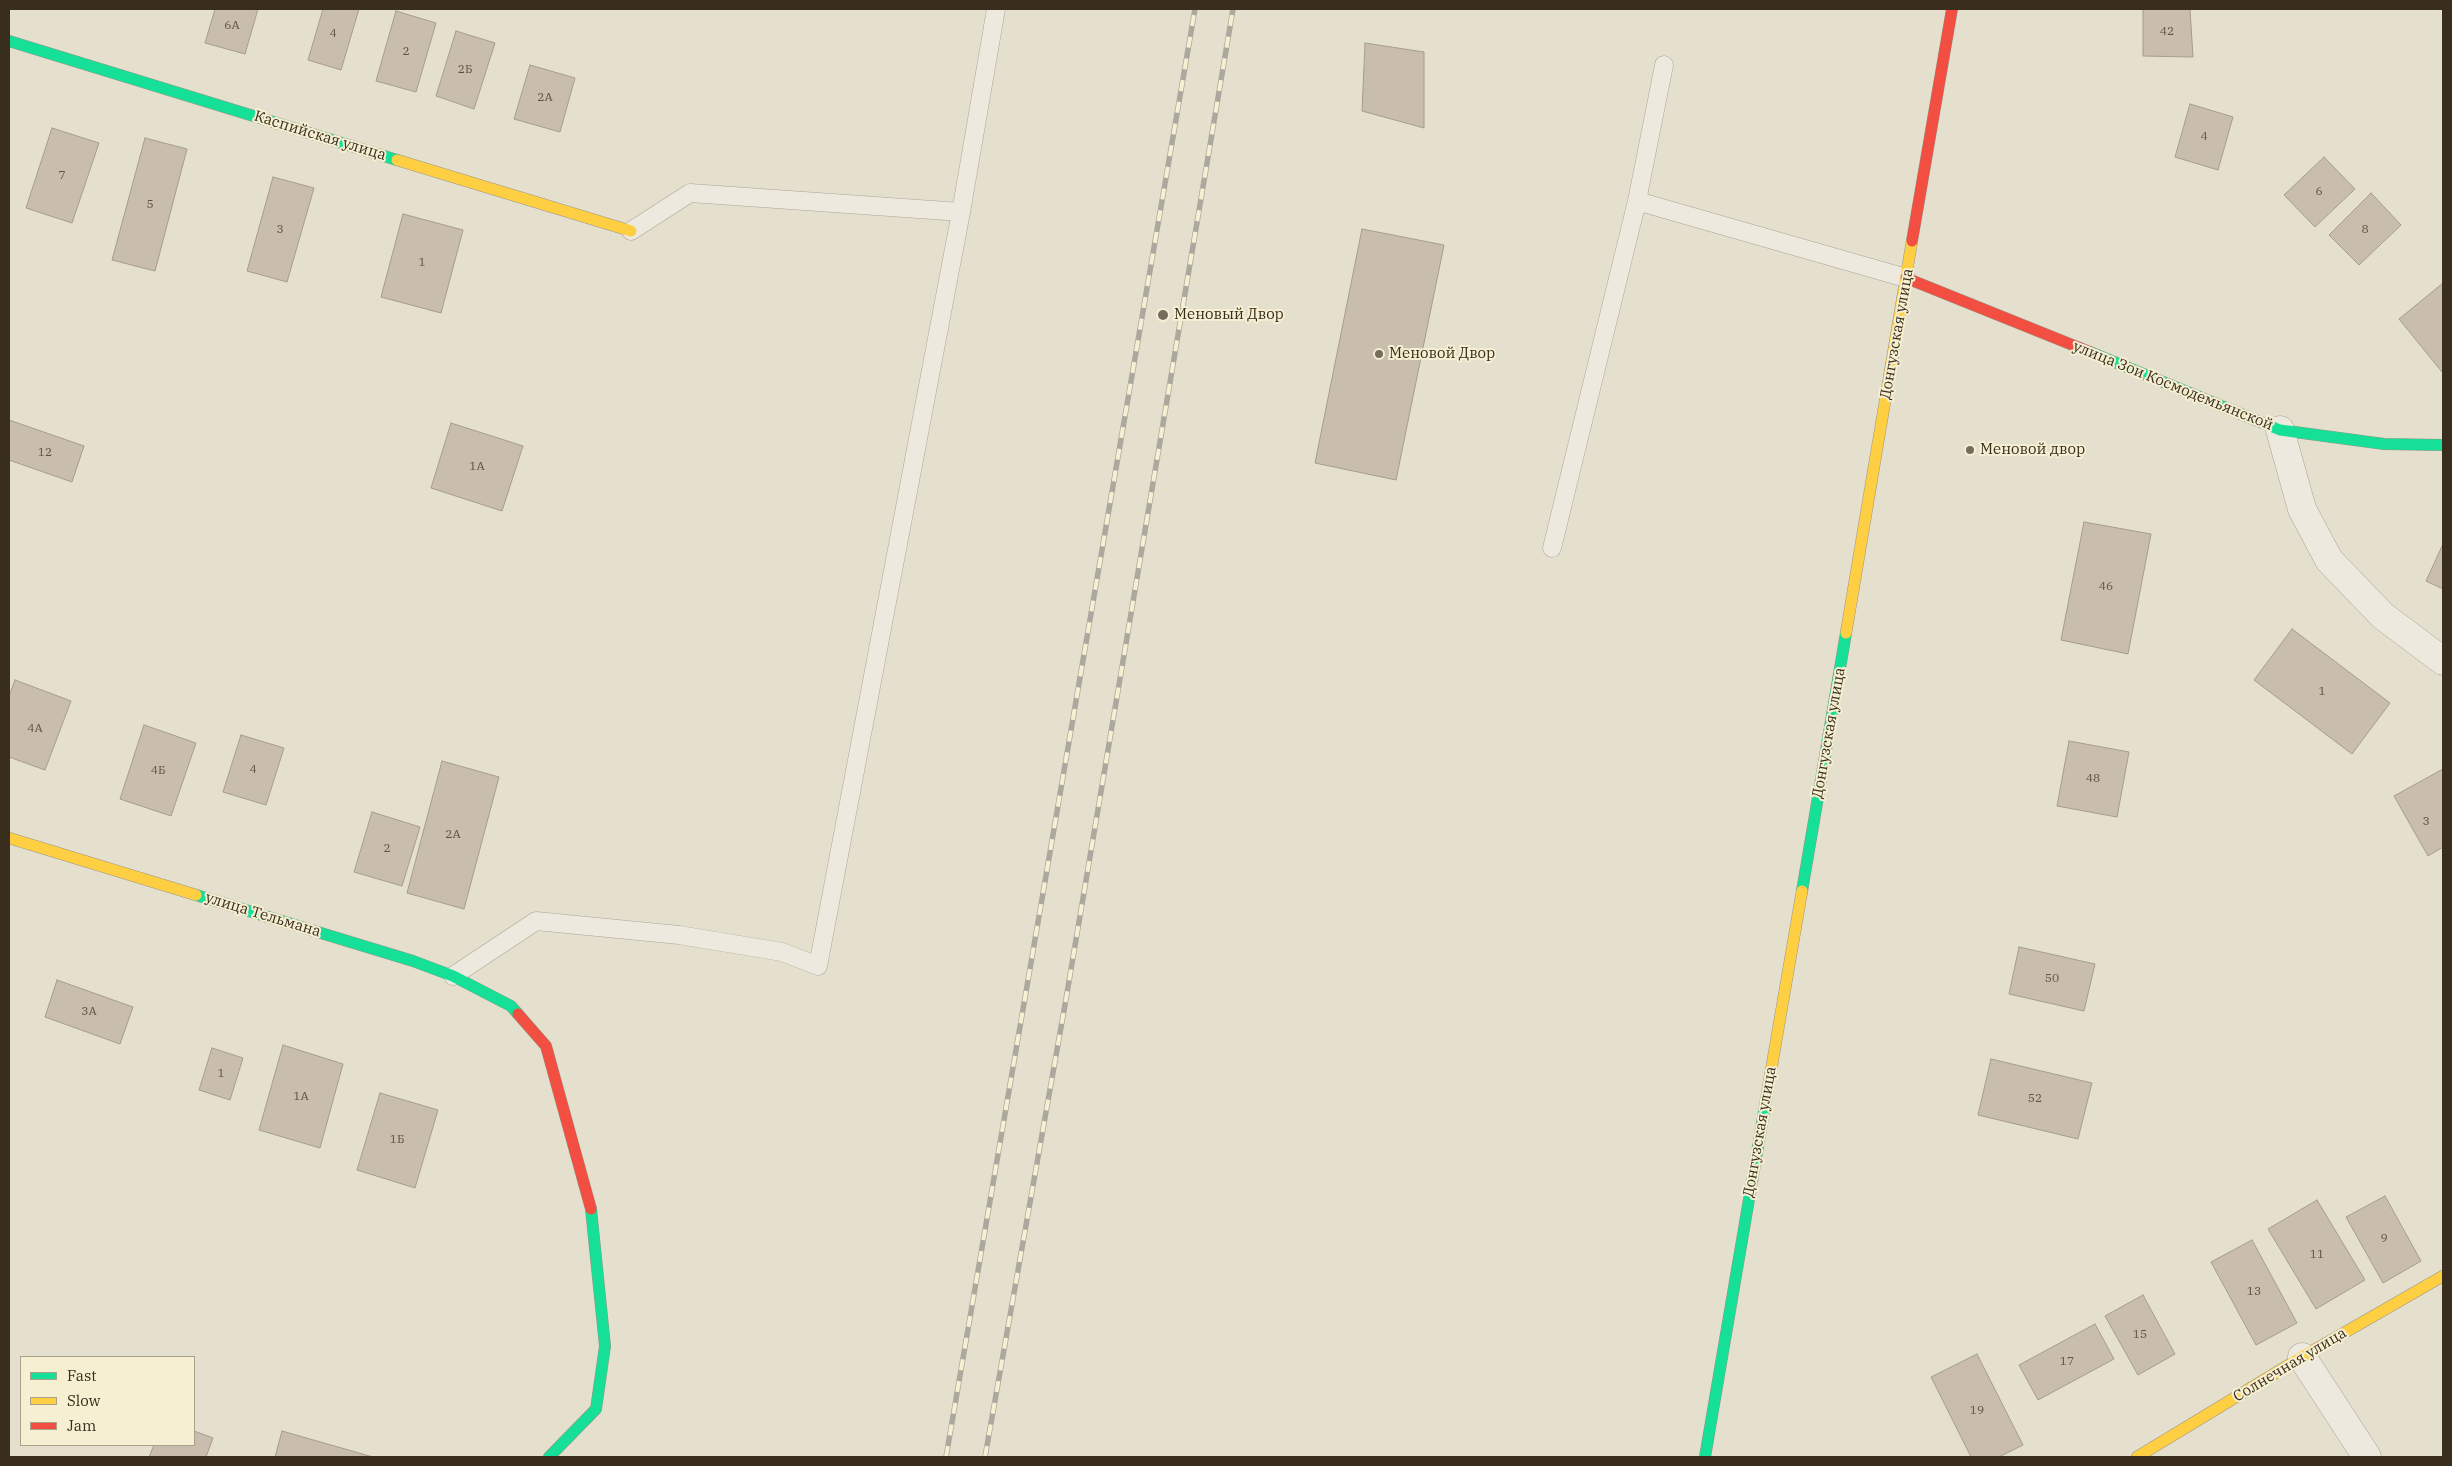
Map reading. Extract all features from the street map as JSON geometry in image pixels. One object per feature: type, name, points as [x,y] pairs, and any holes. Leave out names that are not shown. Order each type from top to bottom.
[{"type":"main road","name":"Донгузская улица","points":[[1705,1457],[1952,9]]},
{"type":"main road","name":"Каспийская улица","points":[[9,41],[631,231]]},
{"type":"main road","name":"улица Зои Космодемьянской","points":[[1906,278],[2154,377],[2280,430]]},
{"type":"main road","points":[[2280,430],[2384,444],[2443,445]]},
{"type":"main road","name":"улица Тельмана","points":[[9,838],[413,961],[453,976],[511,1006],[546,1046],[592,1214],[605,1346],[596,1409],[549,1457]]},
{"type":"main road","name":"Солнечная улица","points":[[2137,1457],[2302,1357],[2443,1276]]},
{"type":"street","name":"улица Зои Космодемьянской","points":[[2280,430],[2302,509],[2329,560],[2383,616],[2443,661]]},
{"type":"street","points":[[2302,1357],[2367,1457]]},
{"type":"lane","points":[[453,976],[536,921],[679,935],[782,952],[818,966],[961,212],[996,9]]},
{"type":"lane","points":[[1552,548],[1637,200],[1664,66]]},
{"type":"lane","points":[[631,231],[690,193],[961,212]]},
{"type":"lane","points":[[1637,200],[1906,278]]},
{"type":"building","points":[[215,9],[258,9],[245,54],[205,43]]},
{"type":"building","points":[[323,9],[359,9],[341,70],[308,60]]},
{"type":"building","points":[[2143,9],[2190,9],[2193,57],[2143,56]]},
{"type":"building","points":[[396,11],[436,23],[416,92],[376,81]]},
{"type":"building","points":[[456,31],[495,43],[474,109],[436,96]]},
{"type":"building","points":[[1365,43],[1424,52],[1424,128],[1362,111]]},
{"type":"building","points":[[530,65],[575,78],[560,132],[514,119]]},
{"type":"building","points":[[2190,104],[2233,117],[2218,170],[2175,157]]},
{"type":"building","points":[[52,128],[99,143],[72,223],[26,208]]},
{"type":"building","points":[[145,138],[187,149],[155,271],[112,260]]},
{"type":"building","points":[[2324,157],[2355,189],[2315,227],[2284,195]]},
{"type":"building","points":[[273,177],[314,188],[287,282],[247,271]]},
{"type":"building","points":[[2371,193],[2401,225],[2359,265],[2329,235]]},
{"type":"building","points":[[403,214],[463,230],[441,313],[381,297]]},
{"type":"building","name":"Меновой Двор","points":[[1362,229],[1444,245],[1396,480],[1315,463]]},
{"type":"building","points":[[2443,283],[2443,371],[2442,372],[2399,319]]},
{"type":"building","points":[[9,420],[84,446],[72,482],[9,460]]},
{"type":"building","points":[[451,423],[523,446],[502,511],[431,488]]},
{"type":"building","points":[[2084,522],[2151,534],[2128,654],[2061,640]]},
{"type":"building","points":[[2443,544],[2443,589],[2426,581]]},
{"type":"building","points":[[2292,629],[2390,703],[2352,754],[2254,680]]},
{"type":"building","points":[[15,680],[71,701],[45,770],[9,757],[9,696]]},
{"type":"building","points":[[144,725],[196,743],[171,816],[120,799]]},
{"type":"building","points":[[241,735],[284,748],[266,805],[223,792]]},
{"type":"building","points":[[2069,741],[2129,752],[2117,817],[2057,806]]},
{"type":"building","points":[[442,761],[499,777],[464,909],[407,893]]},
{"type":"building","points":[[2443,769],[2443,847],[2428,856],[2394,796]]},
{"type":"building","points":[[372,812],[420,827],[402,886],[354,872]]},
{"type":"building","points":[[2019,947],[2095,964],[2084,1011],[2009,994]]},
{"type":"building","points":[[57,980],[133,1007],[120,1044],[45,1017]]},
{"type":"building","points":[[283,1045],[343,1064],[320,1148],[259,1130]]},
{"type":"building","points":[[212,1048],[243,1058],[230,1100],[199,1090]]},
{"type":"building","points":[[1991,1059],[2092,1083],[2078,1139],[1978,1115]]},
{"type":"building","points":[[380,1093],[438,1110],[415,1188],[357,1170]]},
{"type":"building","points":[[2385,1196],[2421,1261],[2383,1283],[2346,1217]]},
{"type":"building","points":[[2317,1200],[2365,1280],[2316,1309],[2268,1229]]},
{"type":"building","points":[[2252,1240],[2297,1323],[2256,1345],[2211,1262]]},
{"type":"building","points":[[2143,1295],[2175,1354],[2138,1375],[2105,1316]]},
{"type":"building","points":[[2095,1324],[2114,1359],[2038,1400],[2019,1365]]},
{"type":"building","points":[[1977,1354],[2023,1445],[1999,1457],[1971,1457],[1931,1377]]},
{"type":"building","points":[[195,1431],[213,1438],[206,1457],[149,1457],[154,1446],[195,1446]]},
{"type":"building","points":[[282,1431],[373,1457],[275,1457]]},
{"type":"railway","points":[[946,1457],[1195,9]]},
{"type":"railway","points":[[985,1457],[1066,999],[1233,9]]},
{"type":"traffic: fast","points":[[9,41],[397,160]]},
{"type":"traffic: fast","points":[[2090,352],[2280,430],[2384,444],[2443,445]]},
{"type":"traffic: fast","points":[[1802,891],[1846,633]]},
{"type":"traffic: fast","points":[[196,895],[413,961],[453,976],[511,1006],[518,1014]]},
{"type":"traffic: fast","points":[[1705,1457],[1768,1088]]},
{"type":"traffic: fast","points":[[549,1457],[596,1409],[605,1346],[591,1209]]},
{"type":"traffic: slow","points":[[397,160],[631,231]]},
{"type":"traffic: slow","points":[[1846,633],[1912,241]]},
{"type":"traffic: slow","points":[[9,838],[196,895]]},
{"type":"traffic: slow","points":[[1768,1088],[1802,891]]},
{"type":"traffic: slow","points":[[2137,1457],[2302,1357],[2443,1276]]},
{"type":"traffic: jam","points":[[1912,241],[1952,9]]},
{"type":"traffic: jam","points":[[1906,278],[2090,352]]},
{"type":"traffic: jam","points":[[518,1014],[546,1046],[591,1209]]},
{"type":"place","name":"Меновый Двор","points":[[1163,315]]},
{"type":"place","name":"Меновой Двор","points":[[1379,354]]},
{"type":"place","name":"Меновой двор","points":[[1970,450]]}]
